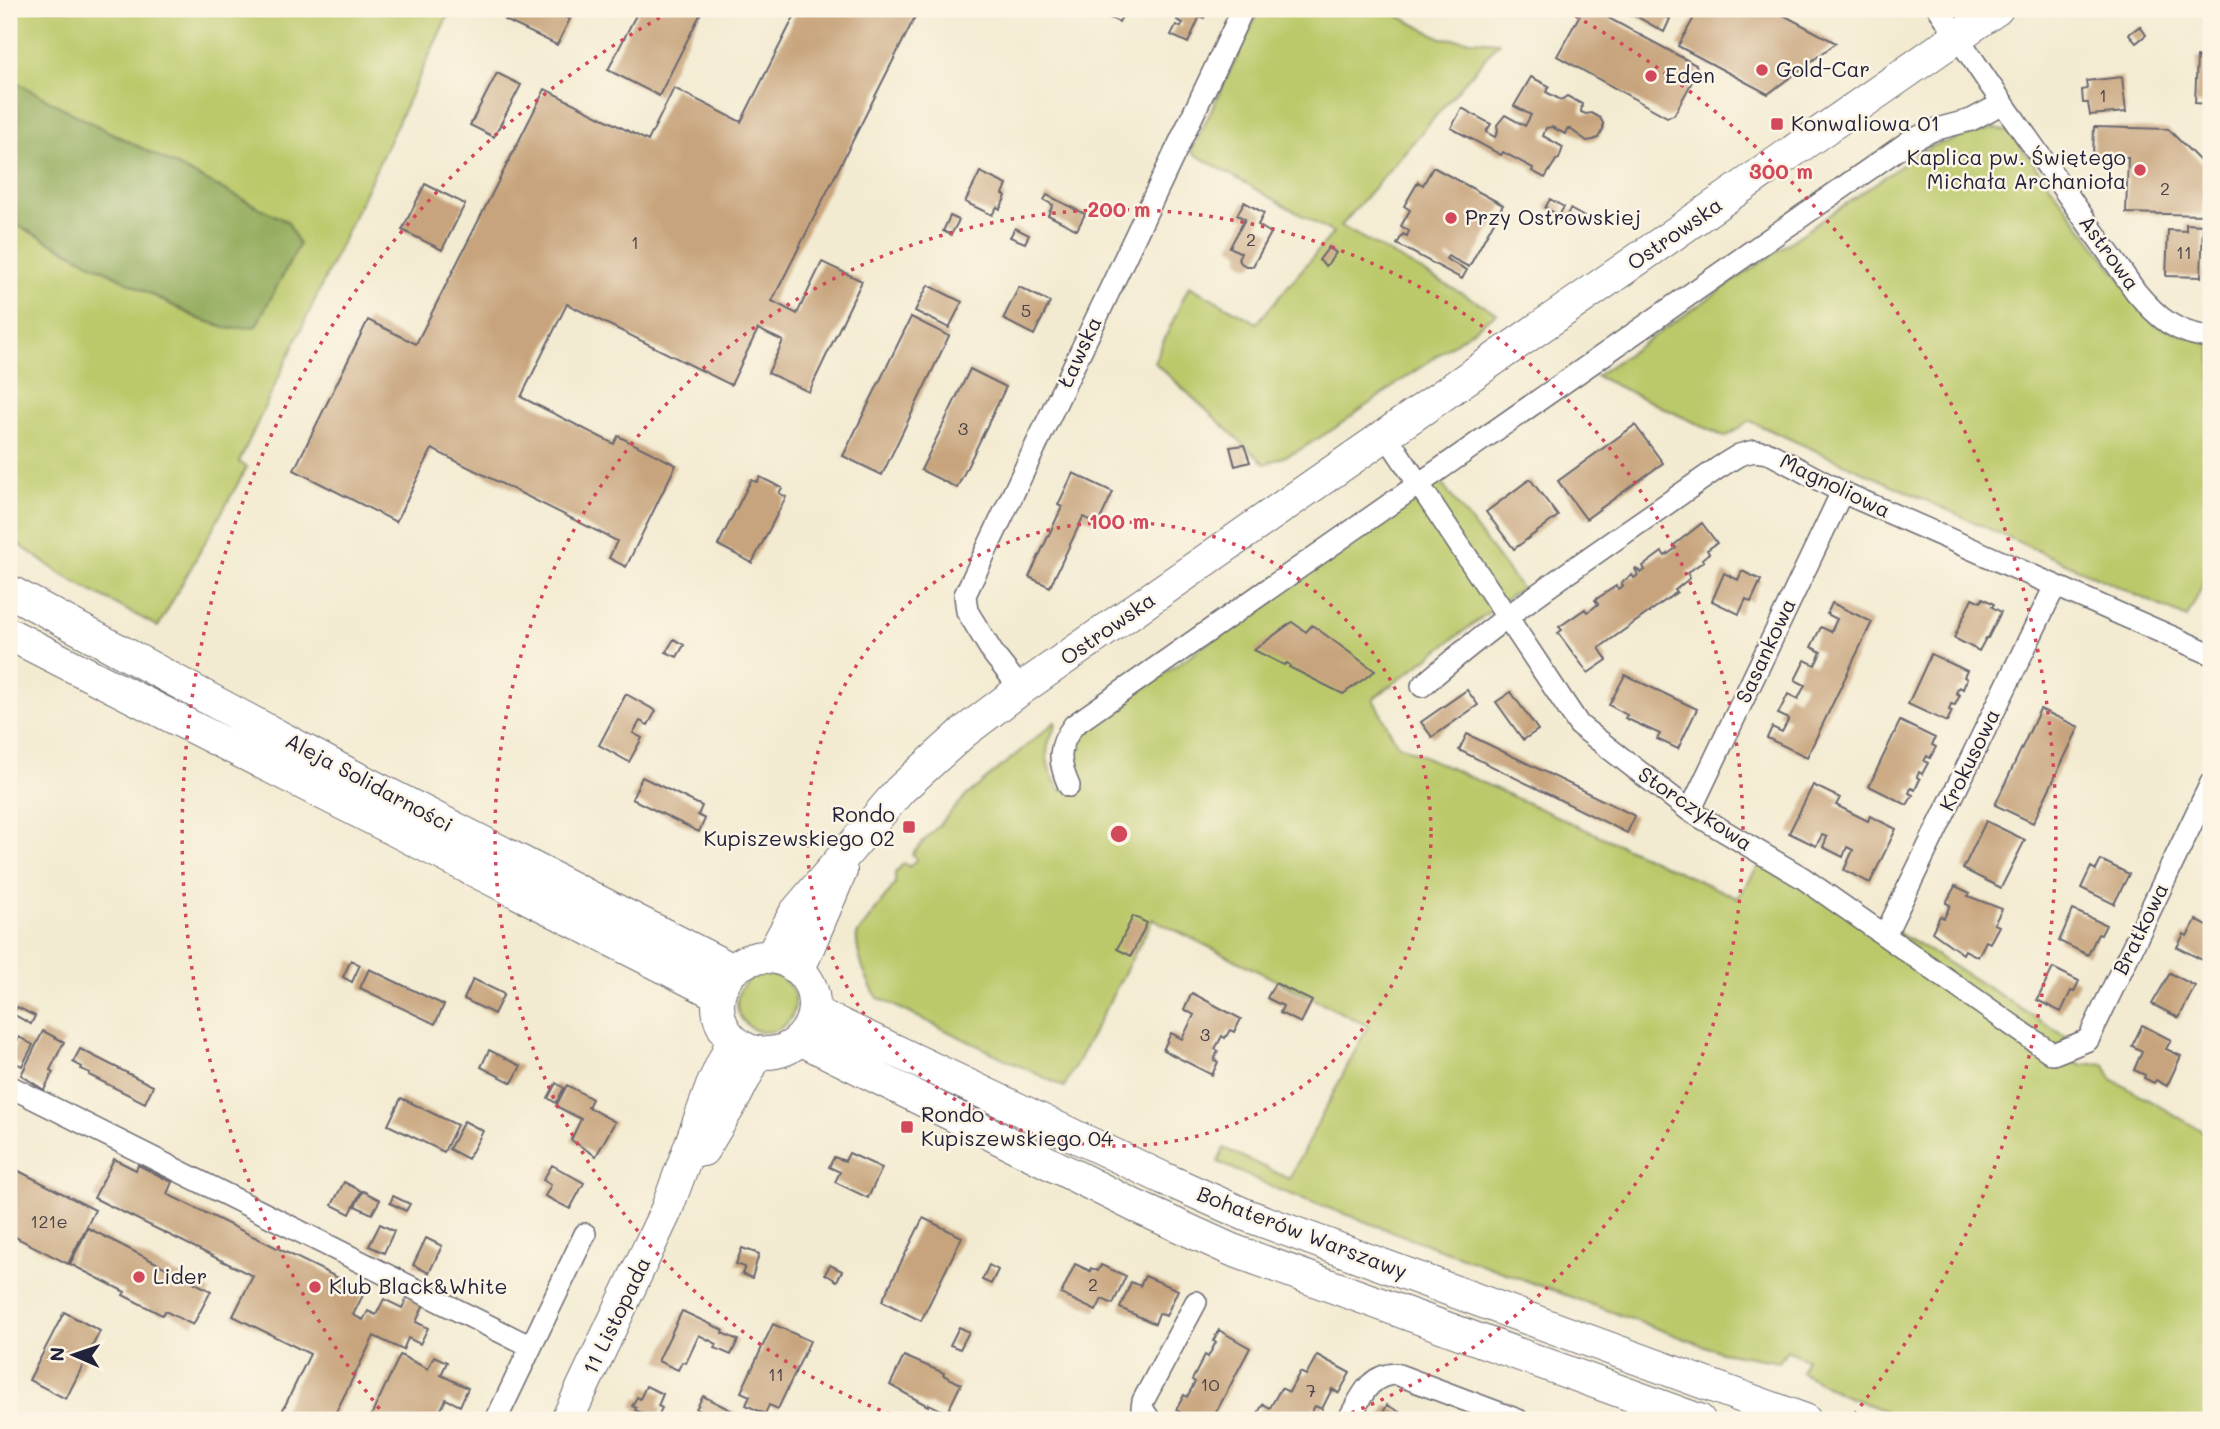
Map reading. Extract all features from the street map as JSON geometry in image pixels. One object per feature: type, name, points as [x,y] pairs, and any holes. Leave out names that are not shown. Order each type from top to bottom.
[{"type":"main road","name":"Ostrowska","points":[[771,957],[795,913],[851,847],[900,790],[964,732],[1997,9]]},
{"type":"main road","name":"Aleja Solidarności","points":[[9,591],[341,769],[726,983]]},
{"type":"main road","name":"Aleja Solidarności","points":[[9,634],[726,983]]},
{"type":"main road","name":"Ostrowska","points":[[799,970],[851,847]]},
{"type":"main road","points":[[771,957],[786,961],[799,970],[809,982],[814,997],[807,1026],[788,1048],[774,1052],[746,1046],[726,1030],[720,1019],[726,983],[744,962],[771,957]]},
{"type":"main road","name":"Bohaterów Warszawy","points":[[807,1026],[1135,1206],[1231,1250],[1699,1420]]},
{"type":"main road","name":"Bohaterów Warszawy","points":[[807,1026],[1246,1215],[1805,1420]]},
{"type":"main road","name":"11 Listopada","points":[[567,1420],[666,1211],[735,1097],[746,1046]]},
{"type":"street","name":"Ławska","points":[[1021,690],[994,655],[967,611],[965,595],[1243,9]]},
{"type":"street","name":"Astrowa","points":[[1939,9],[2146,304],[2159,317],[2184,332],[2211,337]]},
{"type":"street","points":[[1069,786],[1060,754],[1064,738],[1074,725],[1908,142],[1933,130],[1970,120],[2003,103]]},
{"type":"street","points":[[1387,435],[1418,483]]},
{"type":"street","name":"Magnoliowa","points":[[1422,686],[1507,617],[1739,455],[1754,451],[1769,453],[1842,492],[2211,654]]},
{"type":"street","name":"Storczykowa","points":[[1418,483],[1579,725],[1690,811],[1803,878],[2053,1054]]},
{"type":"street","name":"Sasankowa","points":[[1690,811],[1842,492]]},
{"type":"street","name":"Krokusowa","points":[[1885,935],[2055,586]]},
{"type":"street","name":"Bratkowa","points":[[2053,1054],[2088,1040],[2211,783]]},
{"type":"street","points":[[11,1087],[531,1347]]},
{"type":"street","points":[[496,1420],[585,1234]]},
{"type":"street","points":[[1150,1420],[1142,1408],[1143,1401],[1196,1302]]},
{"type":"street","points":[[1348,1420],[1371,1382],[1380,1376],[1396,1374],[1518,1420]]},
{"type":"green space","points":[[9,9],[451,9],[239,462],[247,467],[158,627],[63,575],[9,539],[9,221],[199,319],[72,113],[9,78]]},
{"type":"green space","points":[[1260,9],[1385,9],[1441,38],[1499,42],[1341,226],[1497,313],[1335,428],[1296,452],[1265,464],[1154,362],[1189,286],[1257,323],[1333,233],[1191,152]]},
{"type":"green space","points":[[9,78],[72,113],[288,222],[299,245],[256,326],[230,329],[199,319],[9,221]]},
{"type":"green space","points":[[1996,128],[2011,133],[2154,324],[2211,345],[2211,568],[2187,618],[1750,421],[1725,437],[1596,376],[1912,158],[1932,146]]},
{"type":"green space","points":[[1439,480],[1521,588],[1373,699],[1397,744],[1737,898],[1769,851],[2067,1037],[2055,1051],[2081,1065],[2104,1063],[2112,1079],[2211,1136],[2211,1420],[1908,1420],[1843,1395],[1804,1374],[1801,1372],[1806,1359],[1787,1350],[1779,1362],[1721,1352],[1279,1190],[1218,1162],[1224,1148],[1289,1179],[1368,1026],[1153,919],[1064,1087],[878,998],[863,968],[857,935],[895,884],[895,873],[904,863],[909,867],[917,859],[912,854],[966,796],[1055,722],[1056,726],[1048,744],[1047,760],[1052,776],[1062,792],[1070,770],[1074,744],[1086,729]]},
{"type":"green space","points":[[766,974],[777,976],[790,987],[795,1003],[793,1014],[782,1027],[766,1032],[755,1030],[742,1019],[737,1003],[739,992],[750,979]]},
{"type":"building","points":[[511,9],[549,9],[570,19],[557,45],[505,20]]},
{"type":"building","points":[[639,9],[703,9],[659,96],[608,70]]},
{"type":"building","points":[[798,9],[919,9],[772,301],[797,314],[822,262],[862,281],[809,392],[768,373],[783,341],[758,329],[731,385],[567,304],[521,397],[614,444],[618,436],[676,465],[626,567],[609,558],[617,541],[432,449],[396,522],[294,470],[368,320],[416,344],[545,89],[648,141],[674,88],[741,122]]},
{"type":"building","points":[[1106,9],[1124,13],[1119,22],[1103,15]]},
{"type":"building","points":[[1182,9],[1208,9],[1204,18],[1200,16],[1188,43],[1171,35],[1176,25],[1181,27],[1183,23],[1177,20]]},
{"type":"building","points":[[1583,9],[1592,9],[1696,65],[1698,71],[1674,115],[1667,117],[1557,56]]},
{"type":"building","points":[[1633,9],[1671,9],[1666,17],[1670,19],[1664,32],[1631,13]]},
{"type":"building","name":"Gold-Car","points":[[1699,9],[1772,9],[1836,43],[1768,94],[1678,46]]},
{"type":"building","points":[[2140,26],[2146,35],[2136,43],[2129,34]]},
{"type":"building","points":[[2209,50],[2211,110],[2206,109],[2206,104],[2195,103],[2197,57],[2209,58]]},
{"type":"building","points":[[497,73],[521,85],[494,137],[470,125]]},
{"type":"building","points":[[1531,77],[1549,86],[1546,92],[1561,100],[1567,96],[1582,104],[1581,112],[1591,113],[1603,123],[1598,138],[1587,141],[1570,129],[1567,129],[1565,134],[1552,127],[1546,128],[1543,136],[1563,147],[1559,159],[1545,178],[1532,171],[1533,168],[1503,152],[1501,155],[1451,128],[1462,108],[1491,124],[1486,132],[1495,137],[1497,125],[1505,115],[1525,126],[1531,115],[1514,106]]},
{"type":"building","points":[[2122,77],[2126,112],[2090,115],[2088,103],[2083,103],[2082,90],[2087,89],[2086,81]]},
{"type":"building","points":[[2094,127],[2168,129],[2204,165],[2203,215],[2126,213],[2128,157],[2093,156]]},
{"type":"building","name":"Przy Ostrowskiej","points":[[1433,167],[1503,205],[1469,267],[1448,256],[1446,259],[1467,270],[1462,279],[1397,244],[1403,234],[1407,236],[1409,231],[1401,226],[1410,210],[1404,206],[1418,182],[1423,185]]},
{"type":"building","points":[[980,172],[1007,185],[1003,194],[1006,196],[1000,209],[997,207],[992,215],[965,202]]},
{"type":"building","points":[[425,184],[465,204],[442,250],[402,230]]},
{"type":"building","points":[[1047,195],[1085,214],[1077,230],[1048,215],[1053,205],[1044,200]]},
{"type":"building","points":[[1550,199],[1564,207],[1559,215],[1545,208]]},
{"type":"building","points":[[1244,202],[1264,213],[1258,225],[1271,233],[1253,266],[1241,263],[1238,258],[1241,253],[1230,247],[1245,219],[1237,215]]},
{"type":"building","points":[[1570,209],[1584,217],[1579,226],[1565,218]]},
{"type":"building","points":[[950,216],[959,220],[951,235],[943,231]]},
{"type":"building","points":[[2186,224],[2203,225],[2201,277],[2166,276],[2168,230],[2186,231]]},
{"type":"building","points":[[1015,228],[1029,235],[1025,243],[1010,237]]},
{"type":"building","points":[[1329,247],[1336,253],[1326,266],[1319,260]]},
{"type":"building","points":[[928,285],[962,302],[949,328],[915,311]]},
{"type":"building","points":[[1019,287],[1050,302],[1034,335],[1003,319]]},
{"type":"building","points":[[911,317],[949,336],[882,475],[843,456]]},
{"type":"building","points":[[970,369],[1006,387],[957,488],[921,470]]},
{"type":"building","points":[[1635,425],[1663,463],[1586,519],[1558,481]]},
{"type":"building","points":[[1244,445],[1250,462],[1235,466],[1230,447]]},
{"type":"building","points":[[1073,473],[1113,492],[1098,524],[1083,517],[1050,587],[1029,577],[1062,507],[1058,505]]},
{"type":"building","points":[[760,477],[782,488],[779,493],[786,497],[752,563],[718,545],[751,480],[757,482]]},
{"type":"building","points":[[1530,479],[1558,516],[1514,549],[1486,512]]},
{"type":"building","points":[[1702,523],[1717,543],[1707,550],[1709,553],[1702,559],[1704,561],[1687,573],[1690,578],[1675,590],[1677,592],[1599,648],[1607,660],[1588,673],[1558,633],[1562,630],[1559,627],[1585,609],[1587,612],[1592,609],[1598,604],[1595,600],[1616,586],[1618,589],[1623,586],[1621,583],[1632,575],[1634,578],[1638,575],[1636,568],[1641,573],[1645,570],[1643,566],[1662,552],[1665,556],[1676,548],[1674,545]]},
{"type":"building","points":[[1742,571],[1761,580],[1751,602],[1746,599],[1739,614],[1712,601],[1724,573],[1738,580]]},
{"type":"building","points":[[1972,598],[1981,602],[1983,598],[2001,612],[1979,651],[1954,638]]},
{"type":"building","points":[[1832,603],[1872,622],[1807,757],[1767,738],[1772,727],[1782,732],[1789,719],[1778,714],[1788,694],[1798,699],[1805,685],[1795,680],[1805,660],[1815,665],[1818,659],[1821,652],[1811,647],[1821,627],[1831,632],[1837,619],[1827,614]]},
{"type":"building","points":[[1292,622],[1306,632],[1312,625],[1375,671],[1343,694],[1289,667],[1287,663],[1284,665],[1254,650]]},
{"type":"building","points":[[674,639],[684,645],[677,657],[666,652]]},
{"type":"building","points":[[1931,654],[1967,671],[1964,677],[1967,679],[1963,689],[1959,687],[1956,693],[1960,695],[1955,705],[1951,704],[1949,710],[1952,711],[1947,722],[1908,704]]},
{"type":"building","points":[[1625,675],[1697,709],[1678,749],[1657,739],[1660,734],[1625,718],[1627,715],[1609,705]]},
{"type":"building","points":[[1467,690],[1478,705],[1432,737],[1421,722]]},
{"type":"building","points":[[1511,692],[1538,730],[1523,740],[1496,702]]},
{"type":"building","points":[[626,694],[656,711],[648,725],[640,721],[633,733],[642,738],[629,762],[599,745]]},
{"type":"building","points":[[2040,709],[2079,727],[2033,823],[1995,805]]},
{"type":"building","points":[[1900,721],[1935,738],[1932,745],[1936,747],[1930,758],[1927,756],[1924,761],[1928,763],[1922,774],[1919,772],[1917,777],[1920,779],[1915,790],[1911,788],[1909,793],[1913,795],[1907,805],[1869,786]]},
{"type":"building","points":[[1467,734],[1635,816],[1627,833],[1459,750]]},
{"type":"building","points":[[642,777],[702,806],[698,815],[705,819],[699,832],[632,799]]},
{"type":"building","points":[[1813,785],[1840,798],[1836,805],[1868,821],[1870,816],[1896,829],[1870,883],[1844,870],[1853,850],[1847,847],[1843,857],[1823,847],[1827,837],[1822,835],[1816,846],[1789,833]]},
{"type":"building","points":[[1986,821],[2025,840],[2001,888],[1963,869]]},
{"type":"building","points":[[2101,860],[2129,874],[2114,904],[2081,888],[2091,867],[2096,870]]},
{"type":"building","points":[[1955,886],[1970,893],[1968,896],[2002,909],[1994,924],[1999,926],[1990,943],[1986,941],[1978,957],[1965,950],[1963,954],[1932,932],[1940,916],[1944,918],[1947,912],[1950,905],[1946,903]]},
{"type":"building","points":[[2073,910],[2106,925],[2101,935],[2098,934],[2088,955],[2059,941]]},
{"type":"building","points":[[1133,916],[1147,923],[1131,956],[1117,949]]},
{"type":"building","points":[[2196,920],[2211,928],[2211,957],[2208,963],[2177,947]]},
{"type":"building","points":[[351,960],[360,965],[352,982],[343,977]]},
{"type":"building","points":[[2053,968],[2079,981],[2061,1012],[2037,1000]]},
{"type":"building","points":[[369,969],[444,1005],[435,1024],[360,988]]},
{"type":"building","points":[[2170,973],[2195,986],[2179,1018],[2152,1004]]},
{"type":"building","points":[[473,979],[504,994],[494,1014],[464,999]]},
{"type":"building","points":[[1275,983],[1312,1001],[1301,1023],[1280,1013],[1283,1006],[1267,998]]},
{"type":"building","points":[[1192,993],[1241,1019],[1234,1032],[1230,1030],[1225,1038],[1222,1036],[1215,1049],[1218,1051],[1214,1060],[1218,1062],[1212,1075],[1163,1050],[1171,1033],[1182,1039],[1194,1015],[1184,1009]]},
{"type":"building","points":[[17,1007],[35,1016],[31,1024],[13,1014]]},
{"type":"building","points":[[2142,1025],[2171,1040],[2166,1049],[2181,1056],[2167,1086],[2156,1080],[2154,1083],[2134,1070],[2142,1051],[2132,1046]]},
{"type":"building","points":[[43,1031],[64,1042],[50,1070],[53,1072],[44,1090],[21,1075]]},
{"type":"building","points":[[19,1037],[33,1045],[22,1066],[9,1060]]},
{"type":"building","points":[[80,1049],[153,1086],[145,1103],[81,1069],[82,1067],[73,1062]]},
{"type":"building","points":[[489,1050],[521,1066],[512,1083],[481,1067]]},
{"type":"building","points":[[556,1083],[564,1088],[556,1103],[548,1098]]},
{"type":"building","points":[[567,1085],[592,1099],[588,1107],[615,1122],[596,1156],[571,1140],[581,1119],[556,1106]]},
{"type":"building","points":[[401,1098],[457,1125],[444,1152],[388,1125]]},
{"type":"building","points":[[464,1121],[483,1131],[468,1159],[449,1149]]},
{"type":"building","points":[[849,1153],[882,1168],[868,1198],[835,1182],[840,1172],[829,1167],[834,1157],[845,1161]]},
{"type":"building","points":[[114,1159],[136,1170],[138,1165],[172,1182],[167,1194],[365,1291],[353,1315],[363,1320],[368,1311],[376,1315],[384,1299],[402,1308],[408,1296],[424,1304],[416,1322],[428,1328],[420,1344],[408,1338],[403,1350],[374,1336],[332,1420],[278,1420],[310,1354],[233,1316],[253,1276],[94,1198]]},
{"type":"building","points":[[552,1165],[584,1183],[570,1209],[545,1196],[551,1185],[543,1180]]},
{"type":"building","points":[[9,1166],[95,1210],[68,1264],[9,1234]]},
{"type":"building","points":[[344,1182],[361,1191],[350,1214],[332,1205]]},
{"type":"building","points":[[363,1191],[380,1200],[372,1214],[355,1206]]},
{"type":"building","points":[[393,1196],[410,1204],[406,1211],[390,1203]]},
{"type":"building","points":[[923,1218],[962,1237],[921,1321],[882,1301]]},
{"type":"building","points":[[380,1224],[394,1231],[384,1253],[369,1246]]},
{"type":"building","points":[[88,1228],[211,1291],[193,1325],[165,1311],[162,1315],[123,1295],[125,1292],[70,1264]]},
{"type":"building","points":[[426,1238],[442,1246],[429,1273],[413,1265]]},
{"type":"building","points":[[742,1248],[759,1254],[752,1278],[742,1274],[745,1267],[736,1264]]},
{"type":"building","points":[[1075,1264],[1090,1271],[1091,1268],[1098,1271],[1101,1265],[1126,1276],[1113,1304],[1102,1299],[1096,1311],[1061,1294]]},
{"type":"building","points":[[830,1265],[842,1271],[837,1281],[825,1274]]},
{"type":"building","points":[[989,1265],[998,1270],[991,1284],[982,1280]]},
{"type":"building","points":[[1145,1276],[1178,1290],[1166,1316],[1159,1313],[1155,1324],[1120,1308],[1131,1282],[1140,1286]]},
{"type":"building","points":[[682,1311],[738,1340],[731,1355],[715,1348],[717,1344],[699,1335],[686,1363],[682,1362],[678,1370],[658,1361]]},
{"type":"building","points":[[64,1312],[100,1331],[66,1399],[29,1380]]},
{"type":"building","points":[[773,1324],[810,1341],[778,1409],[769,1405],[765,1414],[746,1405],[750,1396],[741,1392]]},
{"type":"building","points":[[959,1327],[969,1332],[960,1349],[950,1345]]},
{"type":"building","points":[[1219,1330],[1250,1348],[1212,1420],[1195,1420],[1176,1410],[1184,1395],[1187,1397],[1195,1382],[1192,1380],[1205,1355],[1208,1357]]},
{"type":"building","points":[[400,1355],[428,1369],[434,1356],[447,1362],[441,1375],[468,1388],[460,1406],[446,1399],[436,1420],[369,1420]]},
{"type":"building","points":[[1317,1355],[1350,1373],[1339,1393],[1332,1389],[1322,1409],[1315,1406],[1307,1420],[1254,1420],[1263,1404],[1270,1408],[1281,1388],[1289,1392],[1300,1372],[1306,1375]]},
{"type":"building","points":[[904,1356],[944,1373],[943,1375],[961,1384],[947,1413],[890,1385]]},
{"type":"building","points":[[646,1386],[663,1394],[658,1406],[662,1408],[656,1420],[632,1406],[637,1397],[640,1399]]},
{"type":"building","points":[[703,1396],[740,1415],[737,1420],[704,1420],[707,1414],[696,1409]]},
{"type":"building","points":[[1387,1405],[1414,1420],[1380,1419]]},
{"type":"place","name":"Gold-Car","points":[[1762,70]]},
{"type":"place","name":"Eden","points":[[1651,76]]},
{"type":"place","name":"Konwaliowa 01","points":[[1777,124]]},
{"type":"place","name":"Kaplica pw. Świętego Michała Archanioła","points":[[2140,170]]},
{"type":"place","name":"Przy Ostrowskiej","points":[[1451,218]]},
{"type":"place","name":"Rondo Kupiszewskiego 02","points":[[909,827]]},
{"type":"place","name":"Rondo Kupiszewskiego 04","points":[[907,1127]]},
{"type":"place","name":"Lider","points":[[139,1277]]},
{"type":"place","name":"Klub Black&White","points":[[315,1287]]}]
